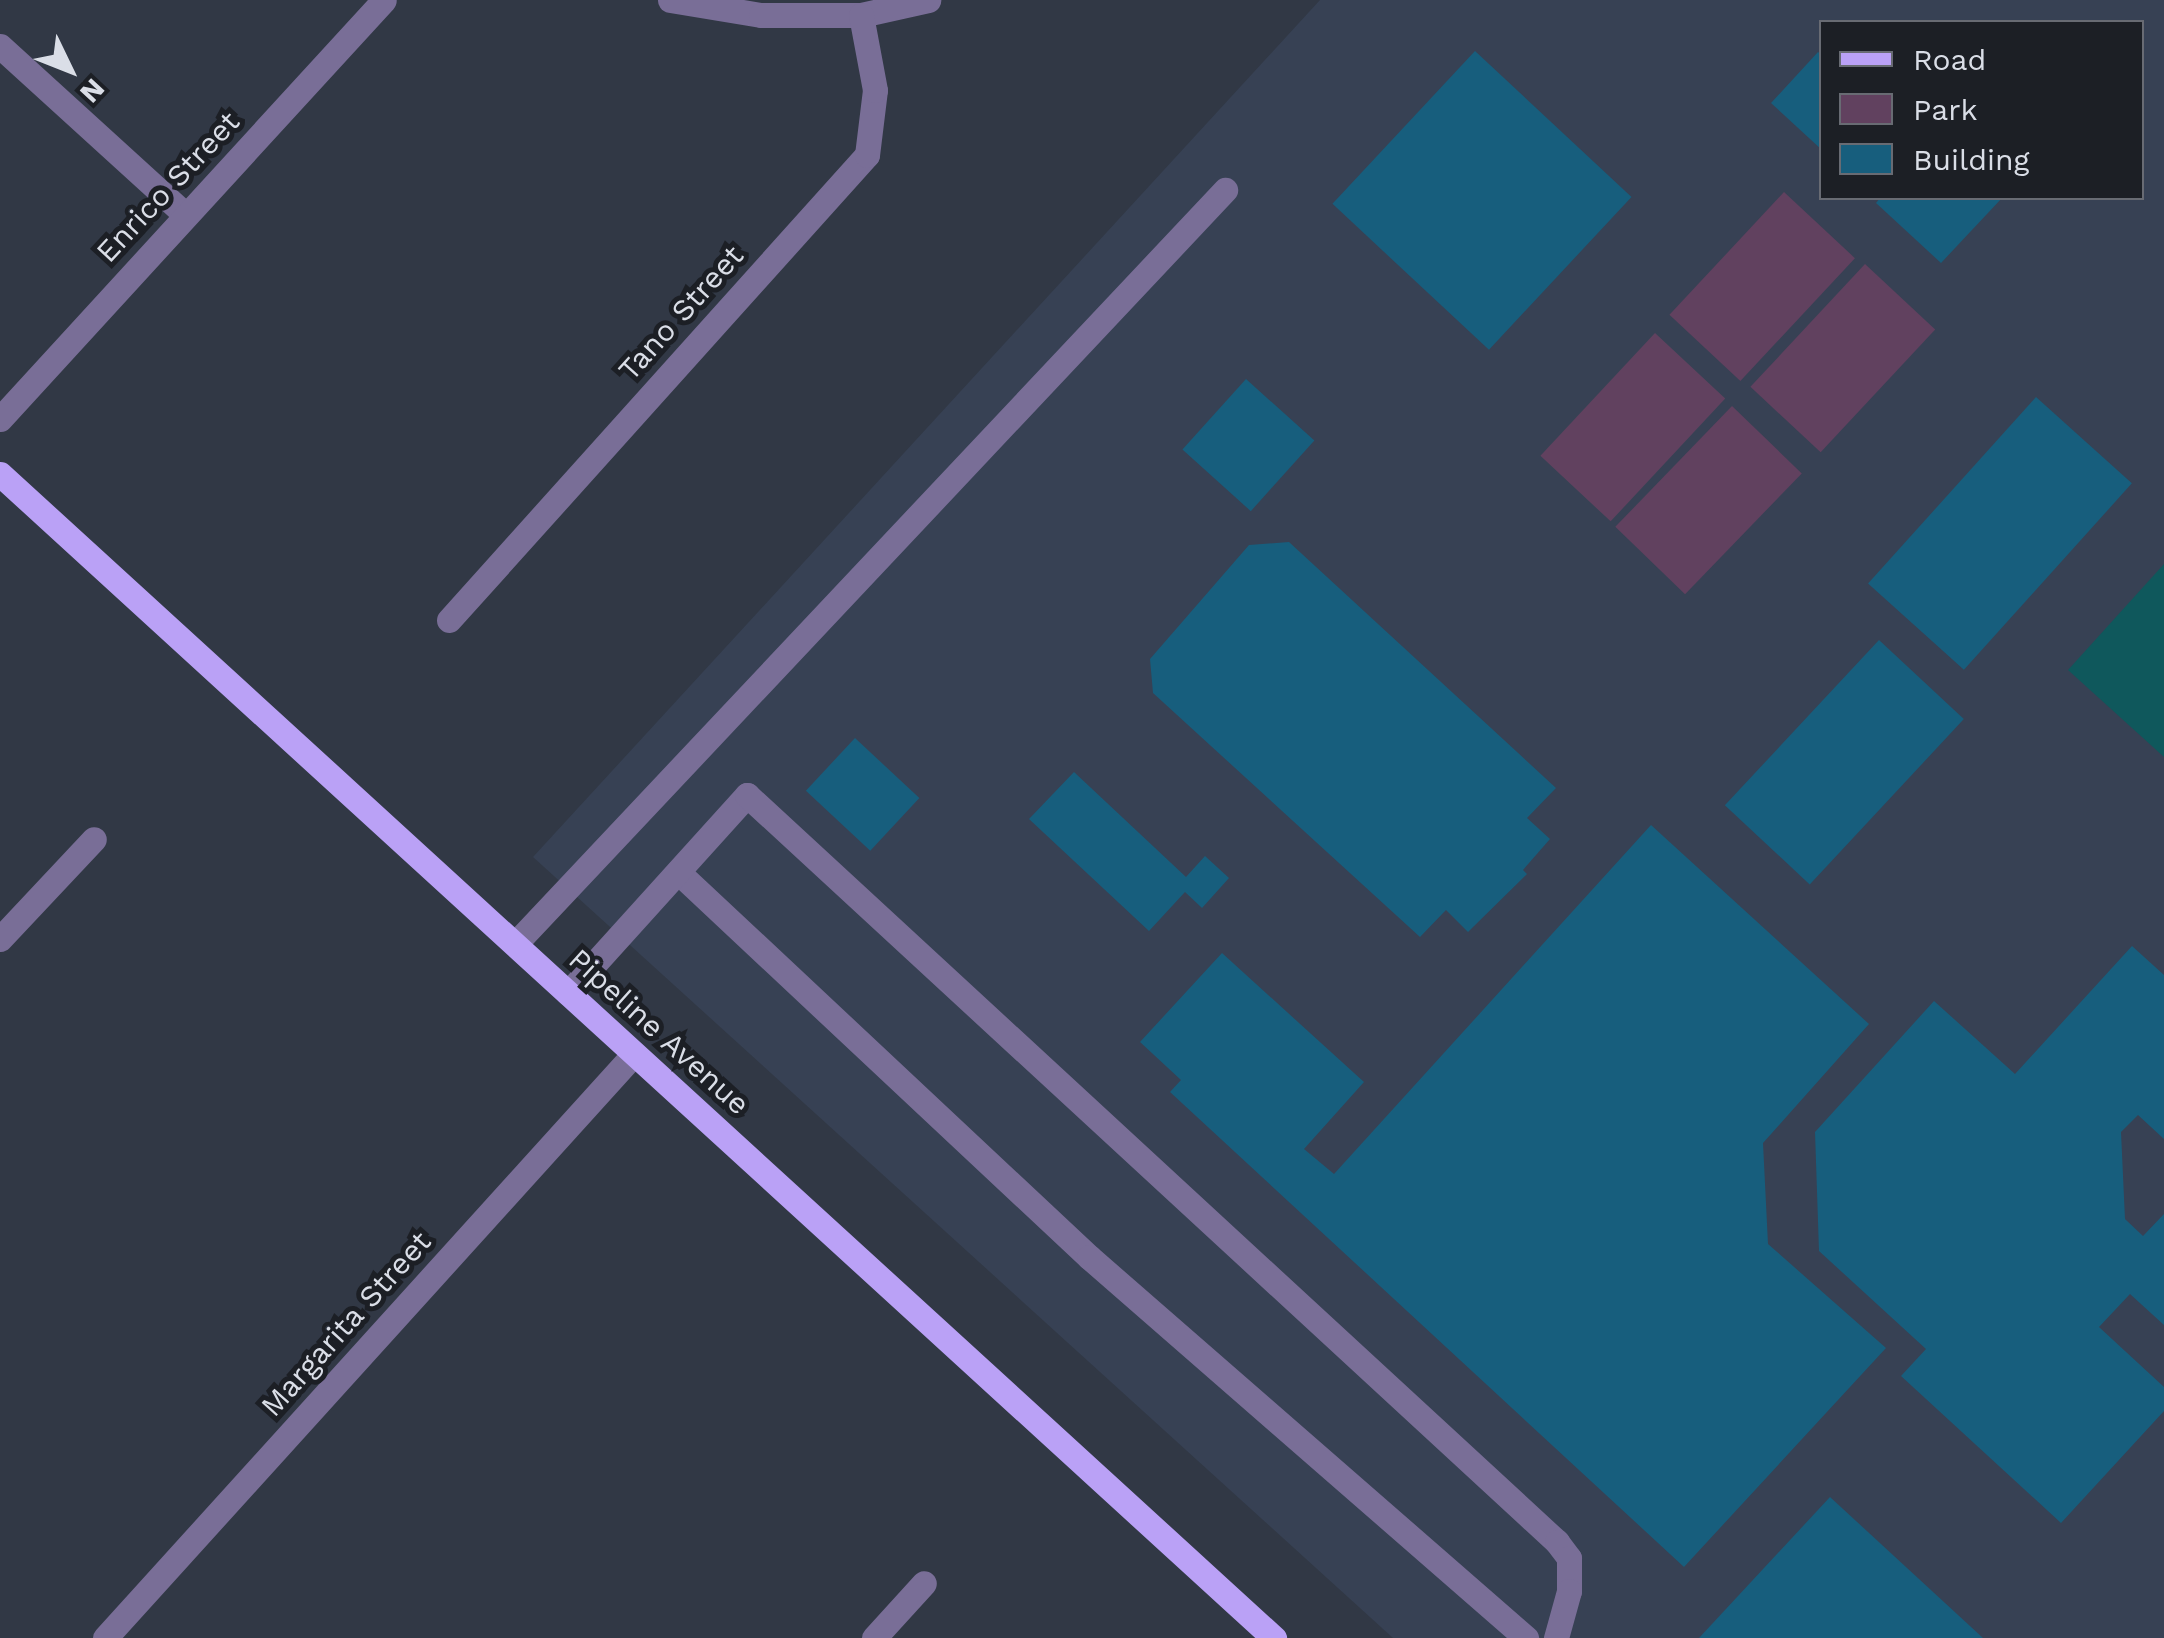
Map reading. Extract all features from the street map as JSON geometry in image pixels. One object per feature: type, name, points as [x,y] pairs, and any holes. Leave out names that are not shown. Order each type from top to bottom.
[{"type":"main road","name":"Pipeline Avenue","points":[[0,474],[1274,1638]]},
{"type":"street","name":"Enrico Street","points":[[0,419],[384,0]]},
{"type":"street","points":[[670,0],[761,15],[861,15],[928,0]]},
{"type":"street","name":"Tano Street","points":[[448,620],[867,155],[875,90],[861,15]]},
{"type":"street","points":[[0,46],[186,215]]},
{"type":"street","points":[[514,944],[1226,190]]},
{"type":"street","points":[[568,993],[747,795],[1557,1542],[1569,1558],[1569,1591],[1556,1638]]},
{"type":"street","points":[[0,939],[94,839]]},
{"type":"street","points":[[678,872],[1090,1256],[1526,1638]]},
{"type":"street","name":"Margarita Street","points":[[105,1638],[634,1054]]},
{"type":"street","points":[[874,1638],[924,1582]]},
{"type":"shaded area","points":[[1320,0],[2164,0],[2164,1638],[1393,1638],[533,857]]},
{"type":"shaded area","points":[[2164,564],[2164,757],[2068,670]]},
{"type":"green space","points":[[1784,192],[1855,258],[1740,381],[1669,315]]},
{"type":"green space","points":[[1865,264],[1935,329],[1821,452],[1750,387]]},
{"type":"green space","points":[[1655,333],[1725,398],[1611,521],[1540,456]]},
{"type":"green space","points":[[1732,406],[1802,473],[1685,594],[1615,527]]},
{"type":"building","points":[[1475,51],[1632,197],[1489,350],[1332,204]]},
{"type":"building","points":[[1818,52],[1819,53],[1819,147],[1771,103]]},
{"type":"building","points":[[1878,200],[2000,200],[1941,263],[1876,203]]},
{"type":"building","points":[[1246,379],[1314,441],[1251,511],[1182,450]]},
{"type":"building","points":[[2036,397],[2132,483],[1964,670],[1868,584]]},
{"type":"building","points":[[1289,542],[1556,788],[1527,818],[1550,839],[1523,870],[1527,874],[1468,932],[1446,910],[1420,937],[1153,693],[1150,659],[1249,545]]},
{"type":"building","points":[[1879,640],[1964,719],[1810,884],[1725,805]]},
{"type":"building","points":[[855,738],[919,798],[870,851],[806,791]]},
{"type":"building","points":[[1074,772],[1186,877],[1205,856],[1229,878],[1202,908],[1185,892],[1149,931],[1029,819]]},
{"type":"building","points":[[1651,825],[1869,1024],[1763,1143],[1768,1244],[1886,1348],[1684,1567],[1170,1092],[1181,1080],[1140,1042],[1222,953],[1364,1082],[1304,1149],[1334,1174]]},
{"type":"building","points":[[2132,946],[2164,975],[2164,1139],[2138,1115],[2121,1132],[2125,1219],[2143,1236],[2164,1214],[2164,1325],[2130,1294],[2099,1327],[2164,1387],[2164,1411],[2061,1523],[1901,1376],[1926,1349],[1819,1251],[1815,1132],[1934,1001],[2015,1074]]},
{"type":"building","points":[[1830,1497],[1983,1638],[1699,1638]]}]
